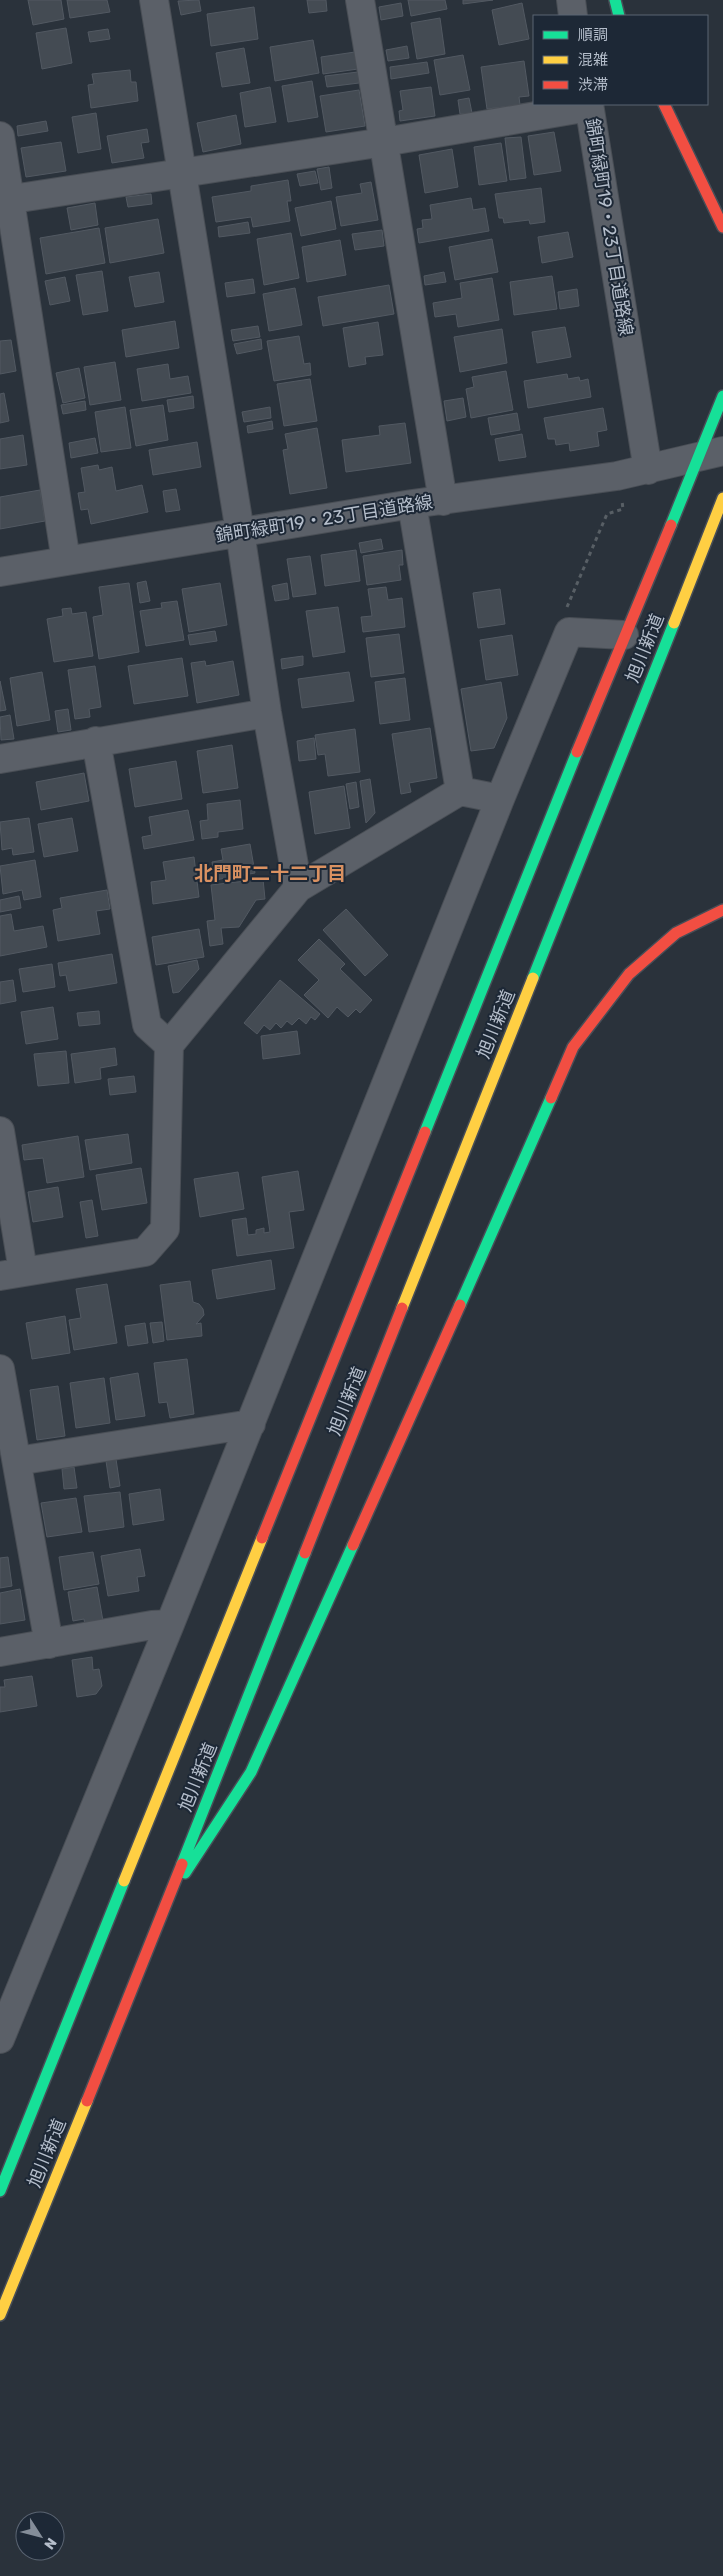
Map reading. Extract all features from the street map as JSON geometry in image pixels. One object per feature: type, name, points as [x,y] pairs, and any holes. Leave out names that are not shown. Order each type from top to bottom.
[{"type":"main road","points":[[615,0],[619,15]]},
{"type":"main road","points":[[664,105],[723,227]]},
{"type":"main road","name":"旭川新道","points":[[0,2192],[624,635],[712,454],[723,396]]},
{"type":"main road","name":"旭川新道","points":[[0,2315],[168,1899],[723,498]]},
{"type":"main road","points":[[168,1899],[251,1772],[465,1295],[573,1047],[629,974],[676,933],[723,910]]},
{"type":"street","points":[[154,0],[240,532],[267,712],[298,888]]},
{"type":"street","points":[[360,0],[443,501]]},
{"type":"street","points":[[571,0],[574,15]]},
{"type":"street","points":[[5,200],[384,142],[589,105]]},
{"type":"street","name":"錦町緑町19・23丁目道路線","points":[[589,105],[648,470]]},
{"type":"street","points":[[0,136],[5,200],[66,562]]},
{"type":"street","name":"錦町緑町19・23丁目道路線","points":[[0,572],[412,504],[648,470],[712,454]]},
{"type":"street","points":[[412,504],[460,790]]},
{"type":"street","points":[[0,2039],[251,1424],[500,799],[569,632],[624,635]]},
{"type":"street","points":[[0,759],[267,712]]},
{"type":"street","points":[[96,742],[147,1025],[170,1045]]},
{"type":"street","points":[[0,1132],[12,1273],[145,1252],[164,1229],[170,1045],[298,888],[460,790],[500,799]]},
{"type":"street","points":[[0,1369],[49,1644]]},
{"type":"street","points":[[17,1461],[251,1424]]},
{"type":"street","points":[[0,1652],[152,1625],[170,1624]]},
{"type":"building","points":[[28,0],[61,0],[64,19],[33,25]]},
{"type":"building","points":[[67,0],[107,0],[110,12],[70,18]]},
{"type":"building","points":[[199,0],[201,11],[181,15],[178,1]]},
{"type":"building","points":[[307,0],[326,0],[327,11],[309,13]]},
{"type":"building","points":[[408,0],[445,0],[447,9],[411,16]]},
{"type":"building","points":[[463,0],[493,0],[463,4]]},
{"type":"building","points":[[401,3],[403,16],[381,20],[379,7]]},
{"type":"building","points":[[522,3],[529,39],[499,45],[492,10]]},
{"type":"building","points":[[254,7],[258,39],[211,46],[207,14]]},
{"type":"building","points":[[440,18],[445,54],[417,59],[411,23]]},
{"type":"building","points":[[66,28],[72,63],[42,69],[36,33]]},
{"type":"building","points":[[108,29],[110,39],[90,42],[88,32]]},
{"type":"building","points":[[313,40],[319,73],[275,81],[270,47]]},
{"type":"building","points":[[407,46],[409,58],[388,61],[386,50]]},
{"type":"building","points":[[244,48],[250,83],[222,87],[216,53]]},
{"type":"building","points":[[355,52],[358,69],[323,74],[321,57]]},
{"type":"building","points":[[463,55],[470,90],[440,95],[434,60]]},
{"type":"building","points":[[524,61],[529,96],[519,97],[520,105],[487,109],[481,67]]},
{"type":"building","points":[[427,62],[429,73],[391,79],[390,67]]},
{"type":"building","points":[[130,70],[131,82],[136,82],[138,101],[91,108],[88,85],[94,84],[92,74]]},
{"type":"building","points":[[358,72],[359,83],[327,87],[325,76]]},
{"type":"building","points":[[312,81],[318,117],[288,122],[282,86]]},
{"type":"building","points":[[270,87],[276,122],[245,127],[240,93]]},
{"type":"building","points":[[431,87],[435,116],[400,121],[399,111],[403,110],[400,91]]},
{"type":"building","points":[[359,90],[365,126],[326,132],[320,96]]},
{"type":"building","points":[[469,98],[472,113],[460,114],[458,100]]},
{"type":"building","points":[[96,113],[101,149],[78,153],[72,117]]},
{"type":"building","points":[[236,115],[241,144],[203,152],[197,123]]},
{"type":"building","points":[[46,121],[48,131],[18,136],[17,126]]},
{"type":"building","points":[[147,129],[149,142],[141,143],[144,158],[112,163],[107,136]]},
{"type":"building","points":[[554,132],[561,171],[534,175],[528,136]]},
{"type":"building","points":[[521,137],[526,178],[510,180],[505,138]]},
{"type":"building","points":[[61,142],[66,171],[26,177],[21,148]]},
{"type":"building","points":[[501,143],[507,181],[479,185],[474,147]]},
{"type":"building","points":[[452,149],[458,187],[425,193],[419,155]]},
{"type":"building","points":[[329,167],[332,188],[321,190],[317,169]]},
{"type":"building","points":[[315,171],[318,183],[300,186],[297,174]]},
{"type":"building","points":[[288,180],[291,201],[287,201],[290,221],[253,227],[251,217],[216,222],[212,197],[251,191],[251,186]]},
{"type":"building","points":[[371,182],[378,220],[341,226],[336,197],[362,193],[360,184]]},
{"type":"building","points":[[541,188],[545,222],[530,224],[529,220],[504,223],[503,218],[499,218],[495,194]]},
{"type":"building","points":[[151,194],[152,204],[128,207],[126,197]]},
{"type":"building","points":[[471,198],[473,210],[485,208],[489,231],[419,243],[417,229],[423,228],[422,220],[432,219],[430,205]]},
{"type":"building","points":[[331,201],[336,229],[301,236],[295,208]]},
{"type":"building","points":[[95,203],[98,225],[71,230],[67,208]]},
{"type":"building","points":[[158,219],[164,253],[110,263],[105,228]]},
{"type":"building","points":[[248,222],[250,233],[219,237],[218,227]]},
{"type":"building","points":[[99,228],[105,263],[46,274],[40,238]]},
{"type":"building","points":[[382,230],[384,246],[355,250],[352,234]]},
{"type":"building","points":[[568,232],[573,257],[542,263],[538,237]]},
{"type":"building","points":[[291,233],[299,278],[264,285],[257,239]]},
{"type":"building","points":[[492,239],[498,272],[455,280],[449,247]]},
{"type":"building","points":[[340,240],[346,275],[307,282],[302,247]]},
{"type":"building","points":[[102,271],[108,311],[83,315],[76,275]]},
{"type":"building","points":[[159,272],[164,302],[135,307],[129,277]]},
{"type":"building","points":[[444,272],[446,282],[425,285],[424,276]]},
{"type":"building","points":[[552,276],[557,309],[514,315],[510,282]]},
{"type":"building","points":[[65,277],[70,301],[50,305],[45,281]]},
{"type":"building","points":[[492,278],[499,320],[458,327],[456,314],[435,317],[433,303],[462,298],[460,283]]},
{"type":"building","points":[[253,279],[255,293],[227,297],[225,283]]},
{"type":"building","points":[[389,285],[394,314],[323,326],[318,297]]},
{"type":"building","points":[[295,288],[302,325],[269,331],[263,294]]},
{"type":"building","points":[[577,289],[579,306],[560,309],[558,292]]},
{"type":"building","points":[[175,321],[179,348],[126,357],[122,330]]},
{"type":"building","points":[[378,322],[383,355],[365,357],[366,364],[349,367],[343,328]]},
{"type":"building","points":[[258,326],[260,337],[233,341],[231,330]]},
{"type":"building","points":[[565,327],[571,357],[537,363],[532,332]]},
{"type":"building","points":[[502,329],[507,363],[460,372],[454,337]]},
{"type":"building","points":[[299,336],[304,364],[310,363],[311,375],[274,381],[267,341]]},
{"type":"building","points":[[261,339],[262,349],[237,354],[234,344]]},
{"type":"building","points":[[11,340],[16,371],[0,374],[0,341]]},
{"type":"building","points":[[115,362],[121,400],[90,405],[84,367]]},
{"type":"building","points":[[168,364],[170,379],[188,376],[191,393],[142,401],[137,369]]},
{"type":"building","points":[[79,368],[85,398],[63,403],[56,373]]},
{"type":"building","points":[[506,371],[513,410],[471,418],[466,389],[474,387],[472,377]]},
{"type":"building","points":[[567,374],[568,379],[579,377],[580,381],[588,379],[591,397],[528,408],[524,381]]},
{"type":"building","points":[[310,379],[317,421],[284,426],[277,384]]},
{"type":"building","points":[[4,393],[9,421],[0,423],[0,394]]},
{"type":"building","points":[[193,396],[194,408],[169,412],[167,400]]},
{"type":"building","points":[[463,398],[466,417],[447,421],[444,401]]},
{"type":"building","points":[[85,401],[86,410],[63,414],[61,405]]},
{"type":"building","points":[[163,405],[168,440],[136,446],[130,410]]},
{"type":"building","points":[[125,407],[131,448],[101,452],[95,412]]},
{"type":"building","points":[[270,407],[271,418],[244,422],[242,412]]},
{"type":"building","points":[[603,408],[607,430],[597,432],[599,446],[570,451],[569,443],[556,445],[555,439],[548,439],[544,418]]},
{"type":"building","points":[[517,413],[520,430],[491,435],[488,418]]},
{"type":"building","points":[[272,421],[273,429],[248,433],[247,426]]},
{"type":"building","points":[[405,423],[411,463],[346,472],[342,440],[380,435],[379,426]]},
{"type":"building","points":[[317,428],[327,488],[290,494],[283,450],[288,449],[285,434]]},
{"type":"building","points":[[522,434],[526,457],[499,461],[495,439]]},
{"type":"building","points":[[23,435],[27,465],[0,469],[0,439]]},
{"type":"building","points":[[95,438],[98,453],[71,458],[69,443]]},
{"type":"building","points":[[197,442],[201,467],[153,475],[149,450]]},
{"type":"building","points":[[98,465],[99,470],[112,467],[116,491],[142,485],[148,512],[91,524],[88,509],[81,510],[78,493],[85,492],[81,468]]},
{"type":"building","points":[[176,489],[180,510],[166,512],[163,491]]},
{"type":"building","points":[[40,490],[45,521],[0,529],[0,497]]},
{"type":"building","points":[[381,539],[383,549],[361,553],[359,543]]},
{"type":"building","points":[[356,550],[360,581],[325,586],[321,555]]},
{"type":"building","points":[[402,550],[403,565],[399,565],[401,580],[367,585],[363,556]]},
{"type":"building","points":[[310,556],[316,594],[293,597],[287,559]]},
{"type":"building","points":[[146,581],[150,601],[140,603],[137,583]]},
{"type":"building","points":[[129,583],[139,652],[99,659],[93,617],[103,615],[99,587]]},
{"type":"building","points":[[220,583],[227,625],[189,632],[182,589]]},
{"type":"building","points":[[287,583],[289,599],[275,601],[272,586]]},
{"type":"building","points":[[386,587],[388,600],[402,598],[405,627],[363,632],[361,617],[372,616],[368,589]]},
{"type":"building","points":[[500,589],[505,624],[478,628],[473,593]]},
{"type":"building","points":[[177,601],[184,640],[146,646],[140,611],[162,608],[161,603]]},
{"type":"building","points":[[338,607],[345,652],[313,657],[306,611]]},
{"type":"building","points":[[71,608],[72,614],[86,612],[93,656],[54,662],[47,619],[63,616],[62,609]]},
{"type":"building","points":[[215,631],[217,641],[190,645],[188,635]]},
{"type":"building","points":[[399,634],[404,673],[371,677],[366,638]]},
{"type":"building","points":[[512,635],[518,675],[486,680],[480,640]]},
{"type":"building","points":[[303,656],[303,665],[282,669],[281,659]]},
{"type":"building","points":[[182,658],[188,696],[134,704],[128,666]]},
{"type":"building","points":[[205,661],[206,666],[233,661],[239,695],[197,703],[191,663]]},
{"type":"building","points":[[95,666],[101,707],[89,709],[90,717],[75,719],[68,670]]},
{"type":"building","points":[[42,672],[50,720],[17,726],[10,678]]},
{"type":"building","points":[[349,672],[354,701],[302,708],[298,679]]},
{"type":"building","points":[[405,678],[410,720],[380,724],[375,682]]},
{"type":"building","points":[[0,681],[6,710],[0,711]]},
{"type":"building","points":[[501,682],[507,718],[494,748],[471,751],[461,689]]},
{"type":"building","points":[[68,709],[71,730],[58,732],[55,711]]},
{"type":"building","points":[[10,715],[14,739],[1,740],[0,717]]},
{"type":"building","points":[[430,728],[437,778],[409,783],[411,792],[401,794],[392,734]]},
{"type":"building","points":[[355,729],[360,772],[328,776],[325,754],[318,755],[315,735]]},
{"type":"building","points":[[314,738],[316,759],[299,761],[297,741]]},
{"type":"building","points":[[232,745],[238,788],[203,793],[197,751]]},
{"type":"building","points":[[176,761],[182,799],[135,807],[129,769]]},
{"type":"building","points":[[84,773],[89,801],[41,810],[36,782]]},
{"type":"building","points":[[370,779],[375,813],[366,823],[360,781]]},
{"type":"building","points":[[356,782],[359,807],[350,809],[346,784]]},
{"type":"building","points":[[344,786],[350,828],[315,834],[309,792]]},
{"type":"building","points":[[240,800],[243,829],[218,832],[218,837],[202,839],[200,821],[208,820],[207,804]]},
{"type":"building","points":[[188,810],[194,840],[144,849],[142,837],[152,835],[149,817]]},
{"type":"building","points":[[29,818],[34,852],[13,855],[12,848],[2,850],[0,822]]},
{"type":"building","points":[[72,818],[78,851],[44,857],[38,824]]},
{"type":"building","points":[[250,844],[255,873],[215,880],[212,862],[223,860],[221,849]]},
{"type":"building","points":[[194,857],[199,897],[153,904],[151,882],[166,880],[163,862]]},
{"type":"building","points":[[35,860],[41,897],[24,900],[22,890],[3,894],[0,866]]},
{"type":"building","points":[[263,879],[265,899],[256,900],[239,927],[221,928],[223,944],[210,946],[207,921],[215,920],[211,885]]},
{"type":"building","points":[[107,890],[110,909],[96,911],[100,934],[58,941],[53,910],[62,908],[60,898]]},
{"type":"building","points":[[19,896],[21,908],[0,912],[0,900]]},
{"type":"building","points":[[346,909],[388,955],[365,976],[323,930]]},
{"type":"building","points":[[11,914],[14,931],[43,926],[47,947],[0,956],[0,916]]},
{"type":"building","points":[[199,929],[204,957],[156,965],[152,937]]},
{"type":"building","points":[[319,939],[345,964],[340,969],[372,1000],[360,1013],[356,1009],[348,1017],[337,1007],[328,1018],[304,995],[319,980],[298,960]]},
{"type":"building","points":[[112,954],[117,983],[69,991],[66,975],[60,976],[58,963]]},
{"type":"building","points":[[197,960],[199,969],[179,992],[173,993],[168,966]]},
{"type":"building","points":[[52,964],[55,987],[23,992],[19,969]]},
{"type":"building","points":[[13,980],[16,1001],[0,1004],[0,982]]},
{"type":"building","points":[[280,980],[320,1014],[315,1020],[311,1017],[306,1024],[299,1018],[292,1025],[287,1021],[281,1028],[276,1023],[270,1030],[264,1025],[257,1034],[244,1023]]},
{"type":"building","points":[[53,1007],[58,1039],[26,1044],[21,1012]]},
{"type":"building","points":[[99,1011],[100,1024],[79,1026],[77,1013]]},
{"type":"building","points":[[297,1031],[300,1054],[263,1059],[261,1036]]},
{"type":"building","points":[[115,1048],[117,1065],[100,1068],[101,1079],[75,1083],[71,1054]]},
{"type":"building","points":[[66,1051],[69,1083],[38,1086],[34,1054]]},
{"type":"building","points":[[134,1076],[136,1092],[110,1095],[108,1079]]},
{"type":"building","points":[[128,1134],[132,1163],[90,1170],[85,1140]]},
{"type":"building","points":[[78,1136],[84,1177],[47,1183],[43,1158],[24,1160],[22,1145]]},
{"type":"building","points":[[141,1168],[147,1203],[102,1210],[96,1175]]},
{"type":"building","points":[[298,1171],[304,1210],[289,1212],[294,1248],[237,1256],[232,1220],[246,1218],[248,1235],[256,1234],[256,1230],[264,1228],[264,1233],[270,1232],[262,1177]]},
{"type":"building","points":[[238,1172],[244,1209],[200,1217],[194,1179]]},
{"type":"building","points":[[58,1187],[63,1217],[33,1222],[28,1192]]},
{"type":"building","points":[[92,1200],[98,1236],[86,1238],[80,1202]]},
{"type":"building","points":[[271,1260],[275,1289],[217,1299],[212,1270]]},
{"type":"building","points":[[190,1281],[193,1302],[199,1304],[203,1309],[204,1315],[196,1324],[201,1323],[202,1336],[167,1340],[160,1285]]},
{"type":"building","points":[[107,1284],[117,1343],[74,1350],[69,1320],[81,1318],[76,1289]]},
{"type":"building","points":[[65,1316],[70,1353],[32,1359],[26,1323]]},
{"type":"building","points":[[162,1322],[164,1341],[153,1343],[150,1323]]},
{"type":"building","points":[[145,1323],[148,1343],[128,1346],[125,1326]]},
{"type":"building","points":[[187,1359],[194,1414],[170,1418],[167,1402],[159,1403],[154,1363]]},
{"type":"building","points":[[138,1373],[145,1416],[116,1420],[110,1378]]},
{"type":"building","points":[[104,1378],[110,1423],[76,1428],[70,1383]]},
{"type":"building","points":[[58,1386],[65,1436],[37,1440],[30,1390]]},
{"type":"building","points":[[116,1459],[120,1486],[110,1488],[106,1461]]},
{"type":"building","points":[[74,1467],[77,1488],[64,1489],[62,1469]]},
{"type":"building","points":[[160,1489],[164,1520],[133,1525],[129,1494]]},
{"type":"building","points":[[120,1492],[124,1527],[89,1532],[84,1496]]},
{"type":"building","points":[[76,1498],[82,1532],[47,1537],[41,1503]]},
{"type":"building","points":[[140,1549],[145,1576],[137,1577],[139,1591],[108,1596],[101,1556]]},
{"type":"building","points":[[93,1552],[99,1584],[64,1590],[59,1557]]},
{"type":"building","points":[[8,1557],[12,1586],[0,1588],[0,1558]]},
{"type":"building","points":[[97,1587],[103,1621],[85,1625],[84,1619],[73,1621],[68,1592]]},
{"type":"building","points":[[20,1589],[25,1620],[0,1624],[0,1593]]},
{"type":"building","points":[[92,1657],[93,1670],[99,1669],[102,1686],[96,1694],[77,1697],[72,1660]]},
{"type":"building","points":[[32,1676],[37,1706],[0,1712],[0,1687],[5,1687],[4,1680]]},
{"type":"traffic: fast","points":[[615,0],[619,15]]},
{"type":"traffic: fast","points":[[671,525],[723,396]]},
{"type":"traffic: fast","points":[[533,978],[674,623]]},
{"type":"traffic: fast","points":[[425,1132],[577,752]]},
{"type":"traffic: fast","points":[[460,1305],[551,1098]]},
{"type":"traffic: fast","points":[[185,1873],[251,1772],[353,1545]]},
{"type":"traffic: fast","points":[[182,1864],[305,1553]]},
{"type":"traffic: fast","points":[[0,2191],[124,1881]]},
{"type":"traffic: slow","points":[[674,623],[723,498]]},
{"type":"traffic: slow","points":[[402,1308],[533,978]]},
{"type":"traffic: slow","points":[[124,1881],[262,1538]]},
{"type":"traffic: slow","points":[[0,2315],[87,2101]]},
{"type":"traffic: jam","points":[[664,105],[723,227]]},
{"type":"traffic: jam","points":[[577,752],[671,525]]},
{"type":"traffic: jam","points":[[551,1098],[573,1047],[629,974],[676,933],[723,910]]},
{"type":"traffic: jam","points":[[262,1538],[425,1132]]},
{"type":"traffic: jam","points":[[353,1545],[460,1305]]},
{"type":"traffic: jam","points":[[305,1553],[402,1308]]},
{"type":"traffic: jam","points":[[87,2101],[182,1864]]},
{"type":"district","name":"北門町二十二丁目","points":[[270,873]]}]
